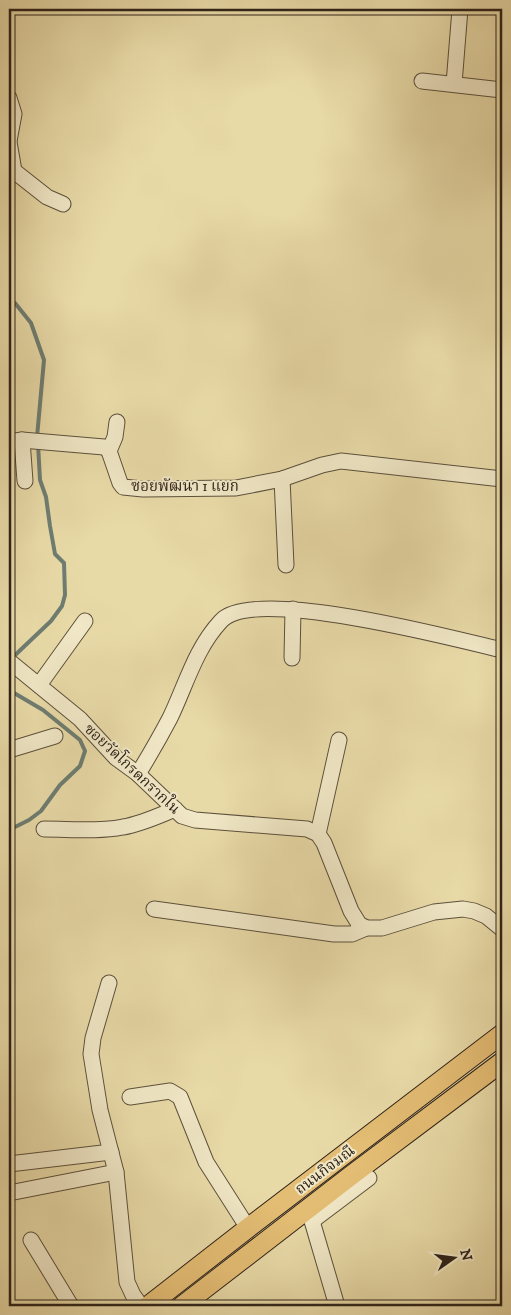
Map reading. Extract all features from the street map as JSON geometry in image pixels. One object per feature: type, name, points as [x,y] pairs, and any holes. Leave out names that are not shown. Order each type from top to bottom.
[{"type":"main road","name":"ถนนกิจมณี","points":[[148,1306],[502,1034]]},
{"type":"main road","name":"ถนนกิจมณี","points":[[182,1306],[309,1215],[502,1062]]},
{"type":"street","points":[[454,84],[460,9]]},
{"type":"street","points":[[422,81],[502,90]]},
{"type":"street","points":[[9,98],[14,114],[9,141],[14,171],[47,197],[63,204]]},
{"type":"street","points":[[25,481],[15,441],[104,447],[109,451],[115,437],[117,422]]},
{"type":"street","name":"ซอยพัฒนา 1 แยก","points":[[109,451],[120,483],[126,487],[143,489],[236,488],[282,479],[322,465],[340,461],[502,479]]},
{"type":"street","points":[[282,479],[286,565]]},
{"type":"street","points":[[292,658],[294,609]]},
{"type":"street","points":[[138,774],[170,718],[202,647],[222,619],[238,611],[294,609],[389,624],[502,650]]},
{"type":"street","points":[[40,685],[85,621]]},
{"type":"street","name":"ซอยวัดโกรดกรากใน","points":[[9,661],[80,719],[116,758],[138,774],[182,816],[195,820],[307,830],[318,834]]},
{"type":"street","points":[[9,750],[55,736]]},
{"type":"street","points":[[339,740],[318,834],[324,843],[351,911],[359,924],[366,928]]},
{"type":"street","points":[[44,829],[88,830],[122,828],[175,809]]},
{"type":"street","points":[[154,909],[334,934],[352,934],[366,928],[382,928],[434,912],[463,909],[486,916],[502,929]]},
{"type":"street","points":[[109,984],[92,1038],[91,1054],[100,1110],[116,1172],[127,1282],[141,1306]]},
{"type":"street","points":[[130,1097],[170,1091],[180,1097],[206,1162],[248,1228]]},
{"type":"street","points":[[9,1164],[111,1152]]},
{"type":"street","points":[[9,1193],[116,1172]]},
{"type":"street","points":[[337,1306],[309,1215],[369,1178]]},
{"type":"street","points":[[30,1240],[72,1306]]},
{"type":"waterway","points":[[9,302],[15,303],[31,323],[44,360],[37,437]]},
{"type":"waterway","points":[[12,658],[51,621],[62,606],[65,595],[64,563],[55,554],[46,497],[40,480],[38,444]]},
{"type":"waterway","points":[[9,690],[43,710],[80,740],[85,751],[80,766],[60,785],[41,811],[29,820],[9,830]]}]
